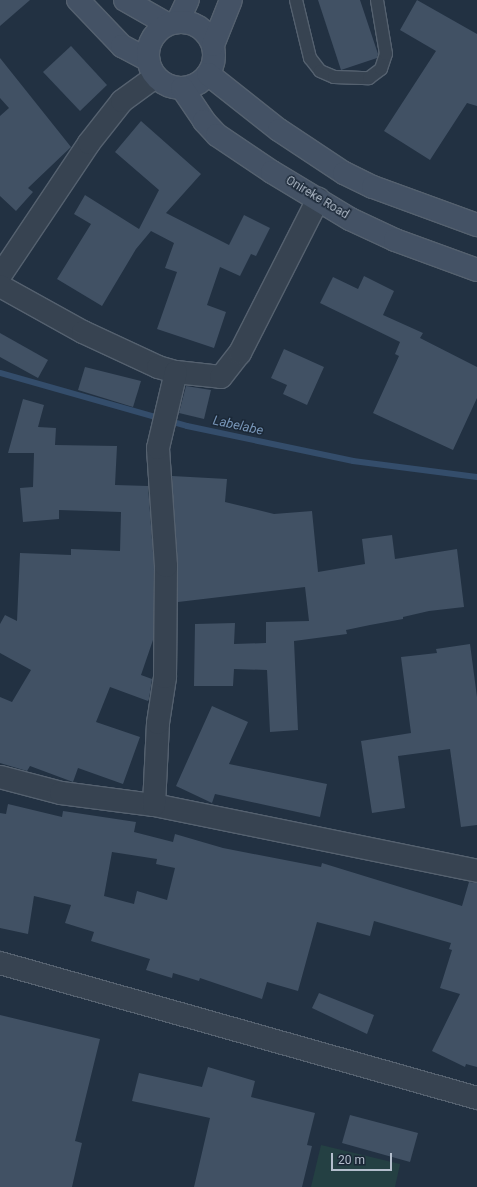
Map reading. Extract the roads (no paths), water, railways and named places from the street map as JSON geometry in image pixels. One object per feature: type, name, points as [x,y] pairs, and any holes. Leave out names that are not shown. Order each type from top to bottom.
[{"type":"main road","points":[[78,0],[122,46],[151,68],[163,84],[182,88],[202,81],[208,74],[214,60],[213,45],[231,0]]},
{"type":"main road","points":[[125,0],[172,23],[199,27],[213,45]]},
{"type":"main road","points":[[151,68],[149,46],[156,33],[172,23],[188,0]]},
{"type":"main road","points":[[208,74],[279,130],[344,173],[373,187],[477,225]]},
{"type":"main road","name":"Onireke Road","points":[[182,88],[204,121],[217,135],[350,219],[395,240],[477,270]]},
{"type":"street","points":[[0,276],[89,143],[122,101],[151,68]]},
{"type":"street","points":[[0,286],[83,332],[158,367],[176,372],[221,377],[240,353],[318,199]]},
{"type":"street","points":[[154,805],[158,723],[165,677],[166,566],[158,448],[176,372]]},
{"type":"street","points":[[0,777],[61,793],[154,805],[477,871]]},
{"type":"street","points":[[0,963],[477,1098]]},
{"type":"lane","points":[[296,0],[310,58],[320,72],[334,78],[369,78],[381,69],[386,54],[377,0]]},
{"type":"waterway","name":"Labelabe","points":[[0,373],[187,426],[353,461],[477,477]]}]
